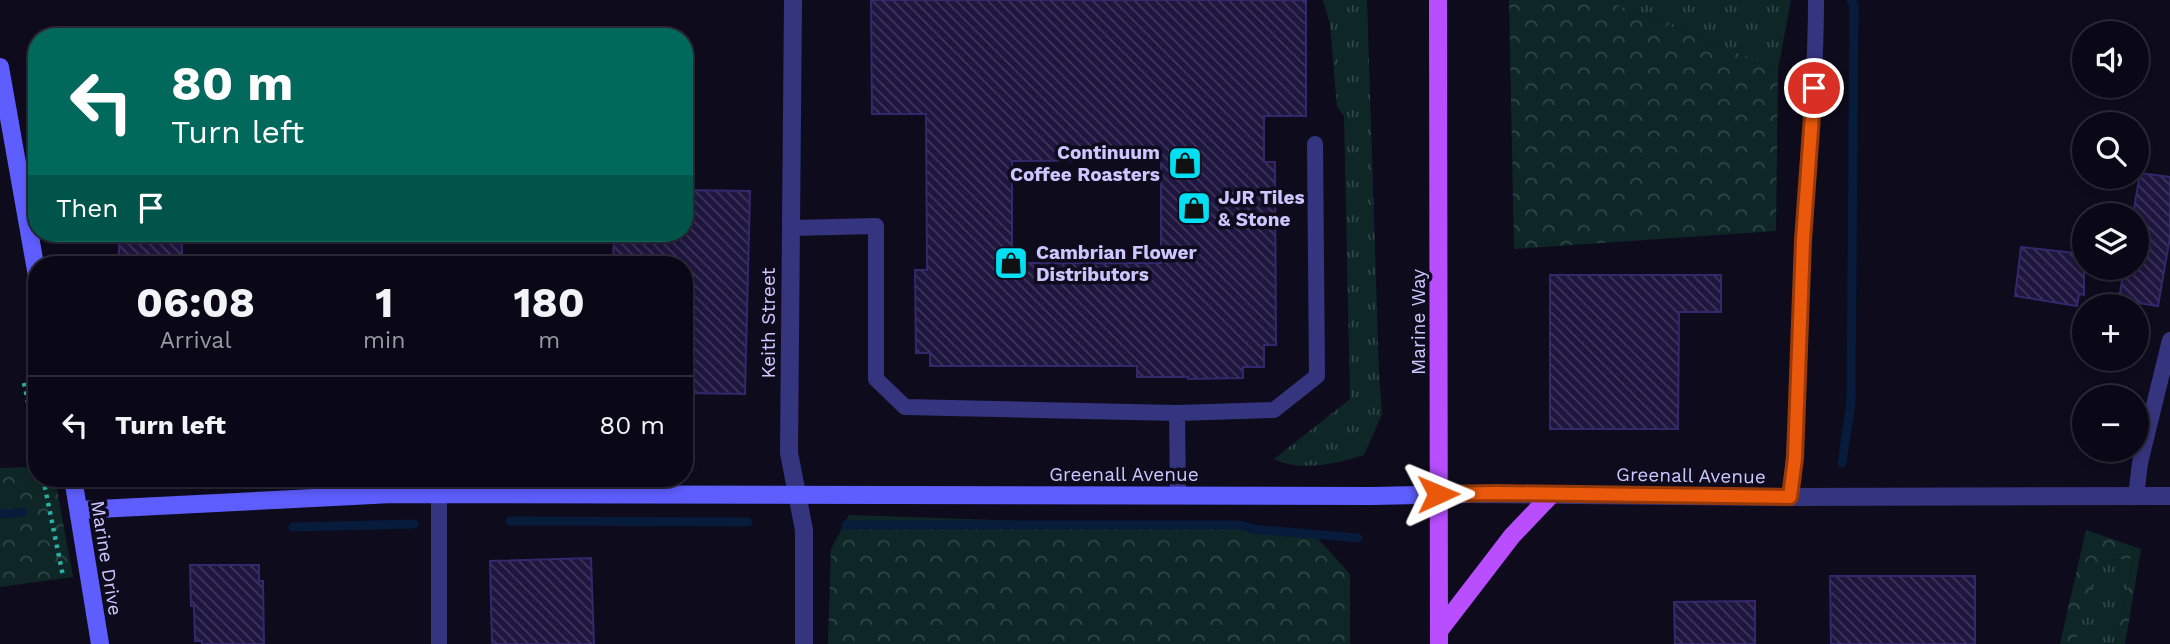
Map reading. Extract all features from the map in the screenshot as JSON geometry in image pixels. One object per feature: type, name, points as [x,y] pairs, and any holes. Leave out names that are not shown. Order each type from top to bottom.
[{"type":"main road","name":"Marine Way","points":[[1438,0],[1439,637]]},
{"type":"main road","points":[[1439,637],[1512,536],[1552,494]]},
{"type":"street","name":"Keith Street","points":[[793,0],[789,453],[804,530],[804,644]]},
{"type":"street","points":[[0,67],[28,225]]},
{"type":"street","name":"Marine Drive","points":[[75,487],[100,644]]},
{"type":"street","name":"Greenall Avenue","points":[[79,510],[392,494],[2170,496]]},
{"type":"lane","points":[[1790,497],[1795,458],[1816,0]]},
{"type":"lane","points":[[790,228],[876,226],[876,379],[905,407],[1177,413],[1274,410],[1317,376],[1315,144]]},
{"type":"lane","points":[[2136,496],[2140,463],[2170,340]]},
{"type":"lane","points":[[1177,413],[1178,494]]},
{"type":"lane","points":[[439,495],[439,644]]},
{"type":"path","points":[[24,383],[28,402]]},
{"type":"path","points":[[45,487],[63,579]]},
{"type":"green space","points":[[1323,0],[1367,0],[1382,414],[1364,455],[1330,464],[1307,466],[1274,459],[1350,399],[1344,116],[1337,107],[1330,24]]},
{"type":"green space","points":[[1509,0],[1604,0],[1778,69],[1776,231],[1514,249]]},
{"type":"green space","points":[[1604,0],[1791,0],[1778,69]]},
{"type":"green space","points":[[28,467],[28,487],[57,487],[73,577],[0,587],[0,468]]},
{"type":"green space","points":[[849,515],[1311,531],[1350,574],[1350,644],[828,644],[831,549]]},
{"type":"green space","points":[[2086,530],[2141,549],[2125,644],[2115,644],[2134,558],[2099,561],[2075,644],[2060,644]]},
{"type":"green space","points":[[2134,558],[2115,644],[2075,644],[2098,561]]},
{"type":"building","points":[[871,0],[1306,0],[1306,116],[1264,116],[1264,162],[1275,162],[1276,345],[1264,345],[1264,367],[1243,367],[1243,378],[1188,379],[1137,377],[1137,366],[930,366],[930,353],[916,353],[915,270],[927,270],[926,114],[872,114]],"holes":[[[1161,160],[1161,263],[1012,263],[1012,161]]]},
{"type":"building","points":[[2149,174],[2170,177],[2170,237],[2158,306],[2149,305],[2149,294],[2120,294],[2122,280],[2149,280],[2149,203],[2135,203],[2137,189],[2149,189]]},
{"type":"building","points":[[693,190],[750,191],[745,394],[693,393],[693,256],[613,256],[614,242],[693,242]]},
{"type":"building","points":[[119,242],[182,242],[182,256],[119,256]]},
{"type":"building","points":[[2021,247],[2072,253],[2072,280],[2084,280],[2084,294],[2072,294],[2072,305],[2015,296]]},
{"type":"building","points":[[1550,275],[1721,275],[1721,312],[1679,312],[1678,429],[1550,429]]},
{"type":"building","points":[[591,558],[594,644],[492,644],[490,561]]},
{"type":"building","points":[[190,565],[259,565],[259,581],[263,581],[264,644],[202,644],[202,641],[195,641]]},
{"type":"building","points":[[1830,576],[1975,576],[1975,644],[1831,644]]},
{"type":"building","points":[[1755,601],[1755,644],[1675,644],[1674,602]]},
{"type":"waterway","points":[[1842,463],[1851,402],[1854,5],[1851,0]]},
{"type":"waterway","points":[[0,514],[23,512]]},
{"type":"waterway","points":[[510,521],[748,522]]},
{"type":"waterway","points":[[293,527],[414,524]]},
{"type":"waterway","points":[[846,525],[1240,525],[1253,529],[1358,538]]},
{"type":"place","name":"Continuum Coffee Roasters","points":[[1185,163]]},
{"type":"place","name":"JJR Tiles & Stone","points":[[1194,208]]},
{"type":"place","name":"Cambrian Flower Distributors","points":[[1011,263]]},
{"type":"route","points":[[1438,494],[1790,497],[1795,458],[1803,240],[1814,88]]}]
